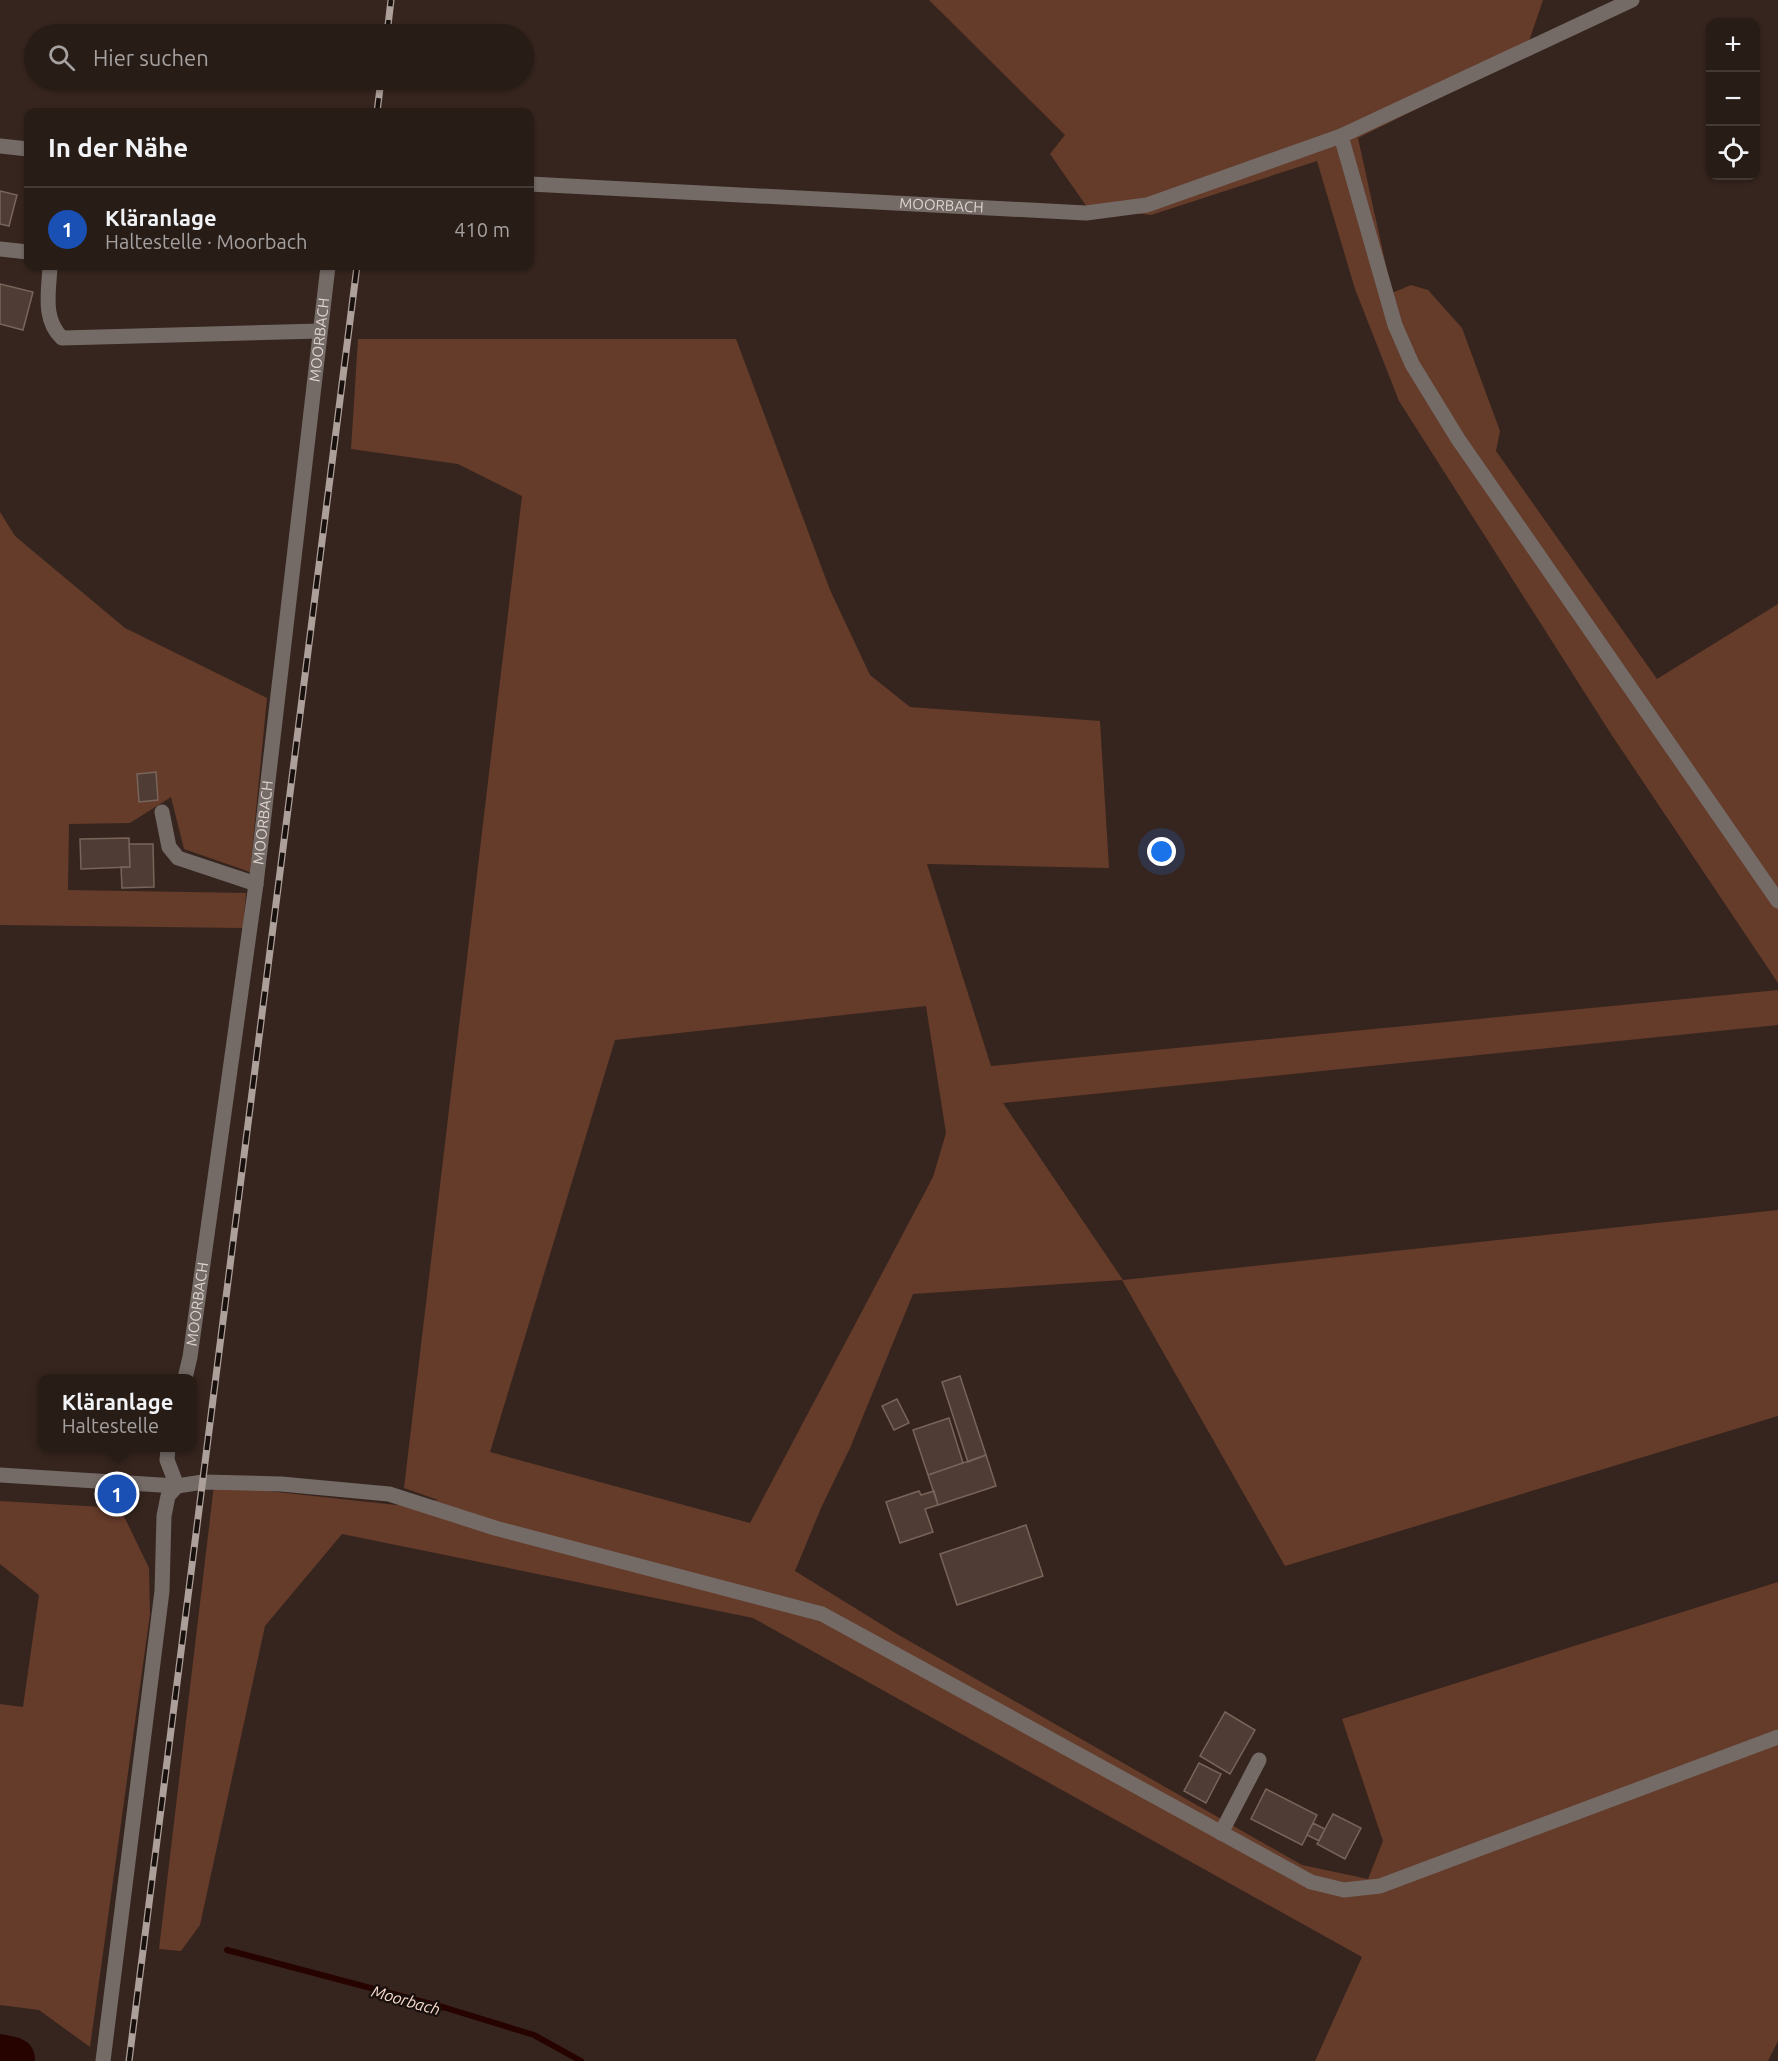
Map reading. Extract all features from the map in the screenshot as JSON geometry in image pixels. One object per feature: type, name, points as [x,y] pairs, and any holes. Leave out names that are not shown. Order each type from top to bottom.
[{"type":"street","name":"MOORBACH","points":[[534,184],[1086,213],[1147,205],[1341,136],[1632,0]]},
{"type":"street","points":[[1341,136],[1395,326],[1412,364],[1458,439],[1778,901]]},
{"type":"street","points":[[0,146],[24,148]]},
{"type":"street","points":[[0,249],[24,252]]},
{"type":"street","points":[[50,270],[48,314],[53,329],[62,338],[320,331]]},
{"type":"street","name":"MOORBACH","points":[[185,1374],[190,1357],[256,884],[328,270]]},
{"type":"street","points":[[162,812],[169,847],[178,858],[256,884]]},
{"type":"street","points":[[168,1452],[167,1460],[177,1486]]},
{"type":"street","points":[[0,1475],[177,1486],[203,1482],[281,1484],[388,1494],[495,1528],[822,1614],[1311,1882],[1344,1890],[1380,1886],[1778,1737]]},
{"type":"street","points":[[103,2061],[162,1591],[164,1516],[168,1496],[177,1486]]},
{"type":"street","points":[[1221,1833],[1258,1760]]},
{"type":"shaded area","points":[[929,0],[1543,0],[1524,56],[1358,138],[1392,293],[1411,285],[1428,290],[1462,328],[1500,431],[1496,451],[1657,679],[1778,604],[1778,983],[1611,734],[1399,401],[1355,289],[1317,161],[1151,215],[1087,207],[1050,154],[1065,135]]},
{"type":"shaded area","points":[[358,339],[736,339],[830,590],[870,675],[910,707],[1100,721],[1109,868],[927,864],[991,1066],[1778,990],[1778,1025],[1003,1103],[1123,1280],[1778,1210],[1778,1416],[1285,1566],[1122,1280],[913,1294],[850,1448],[821,1508],[795,1571],[897,1634],[1302,1865],[1368,1879],[1383,1841],[1342,1719],[1778,1582],[1778,2041],[1768,2061],[1315,2061],[1362,1957],[753,1618],[342,1534],[265,1626],[200,1925],[181,1951],[159,1949],[214,1485],[396,1505],[438,1500],[404,1488],[522,496],[458,464],[351,449]],"holes":[[[926,1006],[946,1133],[933,1177],[750,1523],[490,1452],[615,1040]]]},
{"type":"shaded area","points":[[0,512],[15,536],[125,628],[267,698],[250,872],[184,849],[171,797],[130,823],[69,824],[68,890],[246,893],[243,928],[0,925]]},
{"type":"shaded area","points":[[0,1501],[120,1508],[149,1568],[150,1614],[90,2047],[39,2010],[0,2005],[0,1704],[23,1707],[39,1595],[0,1564]]},
{"type":"shaded area","points":[[0,2034],[24,2040],[32,2048],[35,2061],[0,2061]]},
{"type":"building","points":[[0,191],[17,195],[9,226],[0,224]]},
{"type":"building","points":[[0,284],[33,292],[23,330],[0,324]]},
{"type":"building","points":[[156,772],[158,800],[139,802],[137,774]]},
{"type":"building","points":[[129,838],[130,867],[81,869],[80,839]]},
{"type":"building","points":[[129,844],[153,844],[154,887],[122,888],[121,867],[130,867]]},
{"type":"building","points":[[960,1376],[986,1455],[968,1462],[942,1382]]},
{"type":"building","points":[[897,1399],[909,1423],[894,1430],[882,1406]]},
{"type":"building","points":[[949,1418],[963,1463],[928,1475],[913,1430]]},
{"type":"building","points":[[986,1455],[996,1486],[938,1505],[928,1475]]},
{"type":"building","points":[[919,1491],[921,1495],[934,1491],[938,1505],[925,1509],[933,1532],[900,1543],[886,1502]]},
{"type":"building","points":[[1026,1525],[1043,1576],[957,1605],[940,1554]]},
{"type":"building","points":[[1225,1712],[1255,1730],[1230,1774],[1200,1756]]},
{"type":"building","points":[[1199,1763],[1221,1774],[1206,1803],[1184,1791]]},
{"type":"building","points":[[1266,1789],[1317,1815],[1302,1845],[1251,1819]]},
{"type":"building","points":[[1333,1814],[1361,1828],[1345,1859],[1317,1844]]},
{"type":"building","points":[[1313,1823],[1325,1829],[1319,1841],[1307,1835]]},
{"type":"waterway","name":"Moorbach","points":[[227,1950],[446,2008],[534,2035],[581,2061]]},
{"type":"railway","points":[[388,24],[391,0]]},
{"type":"railway","points":[[378,108],[380,90]]},
{"type":"railway","points":[[129,2061],[356,270]]},
{"type":"place","name":"Kläranlage","points":[[117,1494]]}]
